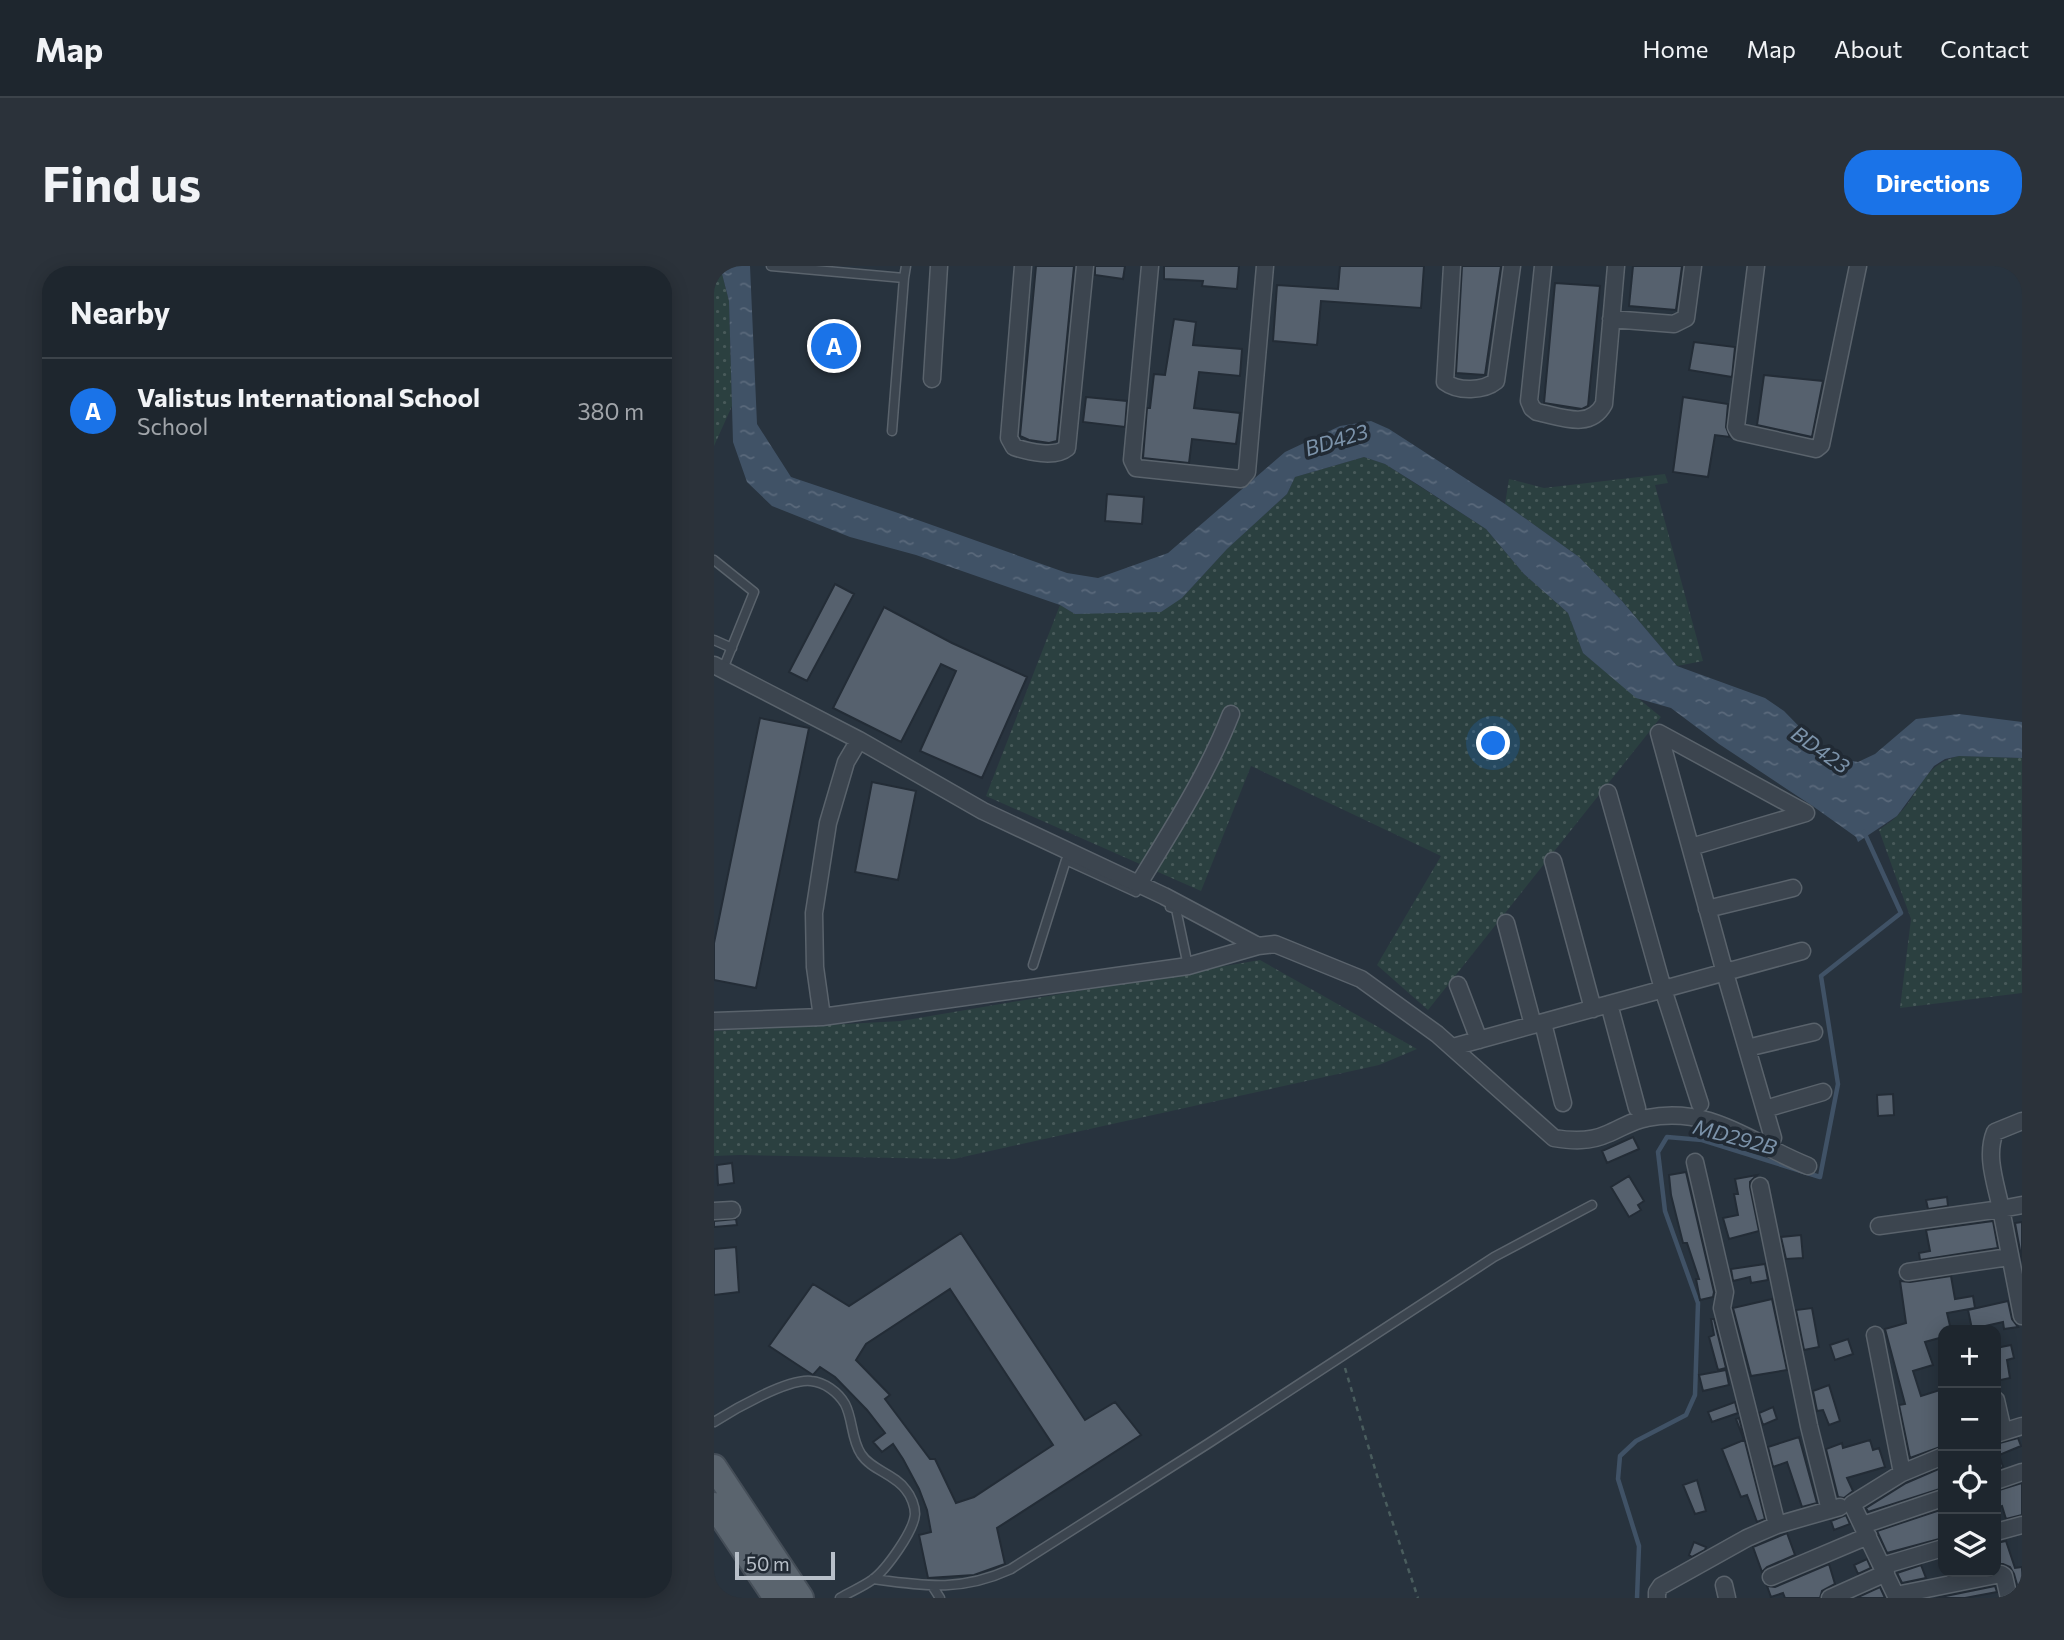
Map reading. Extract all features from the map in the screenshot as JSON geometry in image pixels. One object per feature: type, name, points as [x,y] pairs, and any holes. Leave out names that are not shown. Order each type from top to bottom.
[{"type":"main road","points":[[715,1472],[802,1598]]},
{"type":"main road","points":[[714,1505],[776,1598]]},
{"type":"street","points":[[932,379],[939,266]]},
{"type":"street","points":[[1023,266],[1009,439],[1014,447],[1059,453],[1068,448],[1085,266]]},
{"type":"street","points":[[1150,266],[1133,464],[1136,468],[1241,479],[1247,472],[1265,266]]},
{"type":"street","points":[[1452,266],[1445,382],[1451,387],[1482,389],[1489,387],[1496,380],[1512,266]]},
{"type":"street","points":[[1543,266],[1529,401],[1537,412],[1584,421],[1592,418],[1604,404],[1616,266]]},
{"type":"street","points":[[1611,319],[1674,324],[1682,321],[1686,318],[1693,266]]},
{"type":"street","points":[[1756,266],[1735,427],[1739,432],[1816,449],[1821,444],[1858,266]]},
{"type":"street","points":[[718,667],[859,740],[983,811],[1095,869],[1139,885],[1258,946]]},
{"type":"street","points":[[1139,885],[1199,786],[1231,714]]},
{"type":"street","points":[[1691,847],[1805,813],[1659,733],[1725,973],[1773,1138]]},
{"type":"street","points":[[822,1017],[815,967],[814,913],[828,823],[846,762],[859,740]]},
{"type":"street","points":[[1608,793],[1663,989],[1700,1104]]},
{"type":"street","points":[[1553,861],[1637,1108]]},
{"type":"street","points":[[1707,909],[1793,888]]},
{"type":"street","points":[[1506,923],[1563,1103]]},
{"type":"street","points":[[714,1021],[822,1017],[1188,966],[1258,946],[1275,944],[1361,979],[1453,1047],[1554,1138],[1585,1140],[1604,1136],[1645,1118],[1678,1115],[1704,1118],[1728,1126],[1778,1154],[1808,1166]]},
{"type":"street","points":[[1453,1047],[1802,951]]},
{"type":"street","points":[[1458,985],[1479,1040]]},
{"type":"street","points":[[1747,1048],[1814,1032]]},
{"type":"street","points":[[1765,1109],[1824,1092]]},
{"type":"street","points":[[2022,1121],[1995,1132],[1990,1158],[2022,1315]]},
{"type":"street","points":[[1695,1162],[1726,1293],[1722,1308],[1777,1525]]},
{"type":"street","points":[[1760,1186],[1809,1426],[1830,1510]]},
{"type":"street","points":[[1879,1226],[2022,1205]]},
{"type":"street","points":[[714,1211],[732,1210]]},
{"type":"street","points":[[1908,1272],[2009,1257]]},
{"type":"street","points":[[1875,1335],[1902,1473]]},
{"type":"street","points":[[2001,1432],[2022,1426]]},
{"type":"street","points":[[1657,1598],[1661,1586],[1747,1538],[1777,1525],[1852,1504],[1902,1473],[1938,1458]]},
{"type":"street","points":[[2001,1479],[2022,1472]]},
{"type":"street","points":[[1772,1577],[1865,1530],[1938,1500]]},
{"type":"street","points":[[1852,1504],[1897,1597],[2001,1574],[2004,1576],[2009,1598],[2022,1595]]},
{"type":"street","points":[[2001,1531],[2022,1525]]},
{"type":"street","points":[[1830,1598],[1884,1570],[1938,1550]]},
{"type":"lane","points":[[771,266],[904,278]]},
{"type":"lane","points":[[892,430],[906,266]]},
{"type":"lane","points":[[714,560],[754,593],[732,648],[718,667]]},
{"type":"lane","points":[[714,640],[732,648]]},
{"type":"lane","points":[[1033,965],[1066,860],[1095,869],[1176,909],[1188,966]]},
{"type":"lane","points":[[873,1579],[933,1587],[988,1580],[1011,1569],[1494,1257],[1592,1205]]},
{"type":"lane","points":[[714,1422],[736,1408],[773,1391],[810,1380],[836,1392],[848,1412],[863,1458],[905,1488],[915,1513],[912,1527],[883,1570],[873,1579],[839,1598]]},
{"type":"lane","points":[[933,1587],[940,1598]]},
{"type":"path","points":[[1342,1357],[1378,1479],[1418,1598]]},
{"type":"green space","points":[[714,266],[720,266],[729,301],[732,406],[714,446]]},
{"type":"green space","points":[[1364,457],[1385,464],[1486,529],[1524,574],[1568,613],[1583,653],[1661,717],[1428,1010],[1377,965],[1441,856],[1251,766],[1201,891],[986,796],[1060,605],[1075,614],[1182,598],[1227,549],[1287,494],[1295,477]]},
{"type":"green space","points":[[1665,474],[1668,483],[1655,485],[1703,661],[1677,666],[1622,601],[1579,557],[1505,504],[1509,479],[1544,488]]},
{"type":"green space","points":[[1959,756],[2022,758],[2022,993],[1900,1008],[1911,919],[1879,830],[1905,807],[1929,773],[1946,760]]},
{"type":"green space","points":[[1260,960],[1417,1049],[1379,1065],[954,1159],[714,1156],[714,1031],[901,1021]]},
{"type":"water","name":"BD423","points":[[720,266],[750,266],[757,424],[791,477],[1067,573],[1098,578],[1168,553],[1285,452],[1340,426],[1371,421],[1389,429],[1505,504],[1579,557],[1622,601],[1677,666],[1765,698],[1784,711],[1828,756],[1858,762],[1875,754],[1916,719],[1959,714],[2022,722],[2022,758],[1959,756],[1945,759],[1934,766],[1897,816],[1858,842],[1856,837],[1671,708],[1636,698],[1583,653],[1568,613],[1524,574],[1486,529],[1385,464],[1364,457],[1295,477],[1287,494],[1227,549],[1182,598],[1161,612],[1075,614],[1060,605],[916,555],[850,537],[772,506],[747,482],[733,442],[729,301]]},
{"type":"building","points":[[1036,266],[1074,266],[1057,441],[1049,443],[1020,436]]},
{"type":"building","points":[[1095,266],[1125,266],[1123,279],[1095,275]]},
{"type":"building","points":[[1164,266],[1239,266],[1237,289],[1202,286],[1203,281],[1164,279]]},
{"type":"building","points":[[1340,266],[1424,266],[1421,308],[1321,301],[1317,345],[1273,341],[1277,285],[1338,289]]},
{"type":"building","points":[[1462,266],[1501,266],[1485,375],[1456,373]]},
{"type":"building","points":[[1633,266],[1682,266],[1676,310],[1629,306]]},
{"type":"building","points":[[1555,283],[1600,286],[1588,406],[1582,409],[1544,403]]},
{"type":"building","points":[[1174,319],[1196,322],[1193,345],[1242,349],[1240,376],[1199,372],[1194,408],[1240,413],[1236,444],[1192,439],[1189,463],[1143,458],[1147,408],[1150,408],[1154,374],[1165,375]]},
{"type":"building","points":[[1694,342],[1735,347],[1732,377],[1689,370]]},
{"type":"building","points":[[1764,375],[1823,381],[1812,437],[1757,425]]},
{"type":"building","points":[[1086,397],[1127,401],[1125,427],[1083,422]]},
{"type":"building","points":[[1683,397],[1728,404],[1726,427],[1730,437],[1715,435],[1708,477],[1673,472]]},
{"type":"building","points":[[1107,494],[1144,497],[1142,524],[1105,521]]},
{"type":"building","points":[[835,584],[854,594],[807,681],[789,672]]},
{"type":"building","points":[[884,607],[952,643],[1027,677],[982,778],[920,751],[956,671],[941,664],[901,742],[833,708]]},
{"type":"building","points":[[760,718],[809,728],[756,988],[714,980],[714,943]]},
{"type":"building","points":[[872,782],[916,791],[898,880],[855,872]]},
{"type":"building","points":[[1893,1094],[1894,1115],[1878,1116],[1877,1095]]},
{"type":"building","points":[[1633,1137],[1639,1149],[1607,1163],[1602,1151]]},
{"type":"building","points":[[732,1163],[734,1183],[718,1185],[717,1165]]},
{"type":"building","points":[[1686,1172],[1714,1292],[1713,1297],[1700,1300],[1696,1279],[1699,1279],[1687,1243],[1683,1243],[1671,1195],[1669,1175]]},
{"type":"building","points":[[1757,1175],[1750,1182],[1750,1187],[1759,1231],[1729,1239],[1723,1218],[1738,1215],[1734,1194],[1738,1194],[1735,1179]]},
{"type":"building","points":[[1629,1176],[1644,1201],[1638,1205],[1641,1210],[1629,1217],[1611,1187]]},
{"type":"building","points":[[1947,1197],[1948,1206],[1928,1209],[1926,1200]]},
{"type":"building","points":[[736,1219],[737,1225],[714,1227],[714,1221]]},
{"type":"building","points":[[1993,1221],[1998,1248],[1920,1260],[1919,1253],[1930,1251],[1926,1230]]},
{"type":"building","points":[[2022,1222],[2022,1261],[2015,1223]]},
{"type":"building","points":[[961,1233],[1085,1420],[1115,1402],[1141,1435],[997,1528],[1005,1564],[974,1575],[928,1578],[919,1535],[931,1532],[927,1510],[919,1489],[893,1444],[882,1452],[873,1442],[885,1433],[835,1377],[820,1367],[813,1375],[769,1346],[813,1284],[849,1306]],"holes":[[[950,1289],[1053,1445],[974,1497],[956,1503],[935,1459],[930,1459],[885,1399],[890,1395],[856,1360],[866,1344]]]},
{"type":"building","points":[[1801,1235],[1803,1258],[1786,1259],[1781,1237]]},
{"type":"building","points":[[736,1247],[739,1292],[714,1295],[714,1249]]},
{"type":"building","points":[[1765,1264],[1768,1280],[1751,1283],[1750,1277],[1733,1281],[1731,1269]]},
{"type":"building","points":[[1951,1276],[1955,1299],[1973,1296],[1975,1308],[1947,1313],[1950,1325],[1938,1325],[1938,1338],[1925,1342],[1933,1365],[1913,1371],[1921,1396],[1938,1391],[1938,1448],[1910,1458],[1899,1405],[1905,1404],[1885,1329],[1906,1323],[1900,1281]]},
{"type":"building","points":[[1772,1299],[1787,1370],[1751,1376],[1733,1308]]},
{"type":"building","points":[[2008,1301],[2012,1319],[2018,1327],[2004,1329],[2003,1322],[1971,1325],[1968,1310]]},
{"type":"building","points":[[1812,1308],[1819,1347],[1804,1350],[1796,1310]]},
{"type":"building","points":[[1711,1319],[1714,1319],[1726,1368],[1718,1370],[1709,1337],[1714,1335]]},
{"type":"building","points":[[1848,1339],[1853,1354],[1835,1360],[1830,1345]]},
{"type":"building","points":[[2011,1345],[2014,1358],[2007,1360],[2010,1378],[2001,1380],[2001,1347]]},
{"type":"building","points":[[1726,1370],[1729,1385],[1703,1391],[1699,1375]]},
{"type":"building","points":[[1829,1385],[1840,1421],[1829,1425],[1823,1410],[1817,1411],[1813,1391]]},
{"type":"building","points":[[1735,1402],[1738,1413],[1712,1422],[1708,1412]]},
{"type":"building","points":[[1773,1407],[1777,1419],[1763,1425],[1759,1413]]},
{"type":"building","points":[[1739,1418],[1765,1519],[1757,1522],[1747,1495],[1741,1497],[1722,1449],[1744,1440],[1736,1419]]},
{"type":"building","points":[[1799,1437],[1817,1503],[1802,1507],[1787,1462],[1773,1467],[1768,1447]]},
{"type":"building","points":[[2018,1438],[2021,1446],[2001,1454],[2001,1443]]},
{"type":"building","points":[[1870,1440],[1873,1450],[1879,1448],[1885,1467],[1847,1478],[1853,1491],[1844,1498],[1838,1497],[1826,1449],[1842,1443],[1843,1448]]},
{"type":"building","points":[[1938,1469],[1938,1490],[1868,1512],[1866,1508],[1906,1483]]},
{"type":"building","points":[[1697,1480],[1706,1511],[1695,1514],[1683,1485]]},
{"type":"building","points":[[2022,1483],[2022,1515],[2006,1519],[2001,1506],[2001,1489]]},
{"type":"building","points":[[1938,1511],[1938,1539],[1887,1553],[1877,1531]]},
{"type":"building","points":[[1846,1515],[1850,1524],[1834,1530],[1831,1521]]},
{"type":"building","points":[[1787,1533],[1795,1555],[1767,1567],[1762,1572],[1753,1547]]},
{"type":"building","points":[[2006,1541],[2015,1568],[2022,1567],[2022,1588],[2018,1588],[2010,1567],[2001,1564],[2001,1542]]},
{"type":"building","points":[[1694,1542],[1706,1547],[1692,1557],[1689,1555]]},
{"type":"building","points":[[1867,1559],[1871,1568],[1858,1574],[1854,1565]]},
{"type":"building","points":[[1829,1564],[1835,1584],[1822,1591],[1820,1598],[1785,1598],[1783,1593],[1771,1597],[1767,1586],[1775,1587]]},
{"type":"building","points":[[1921,1565],[1926,1578],[1902,1583],[1897,1573]]},
{"type":"building","points":[[1995,1586],[1997,1592],[1965,1598],[1936,1598]]},
{"type":"building","points":[[1880,1587],[1885,1598],[1856,1598]]},
{"type":"waterway","name":"MD292B","points":[[1637,1598],[1639,1546],[1618,1479],[1620,1456],[1636,1441],[1686,1415],[1695,1395],[1698,1303],[1665,1211],[1658,1152],[1667,1137],[1702,1140],[1820,1177],[1838,1084],[1821,976],[1901,913],[1864,832]]},
{"type":"place","name":"Valistus International School","points":[[834,346]]}]
